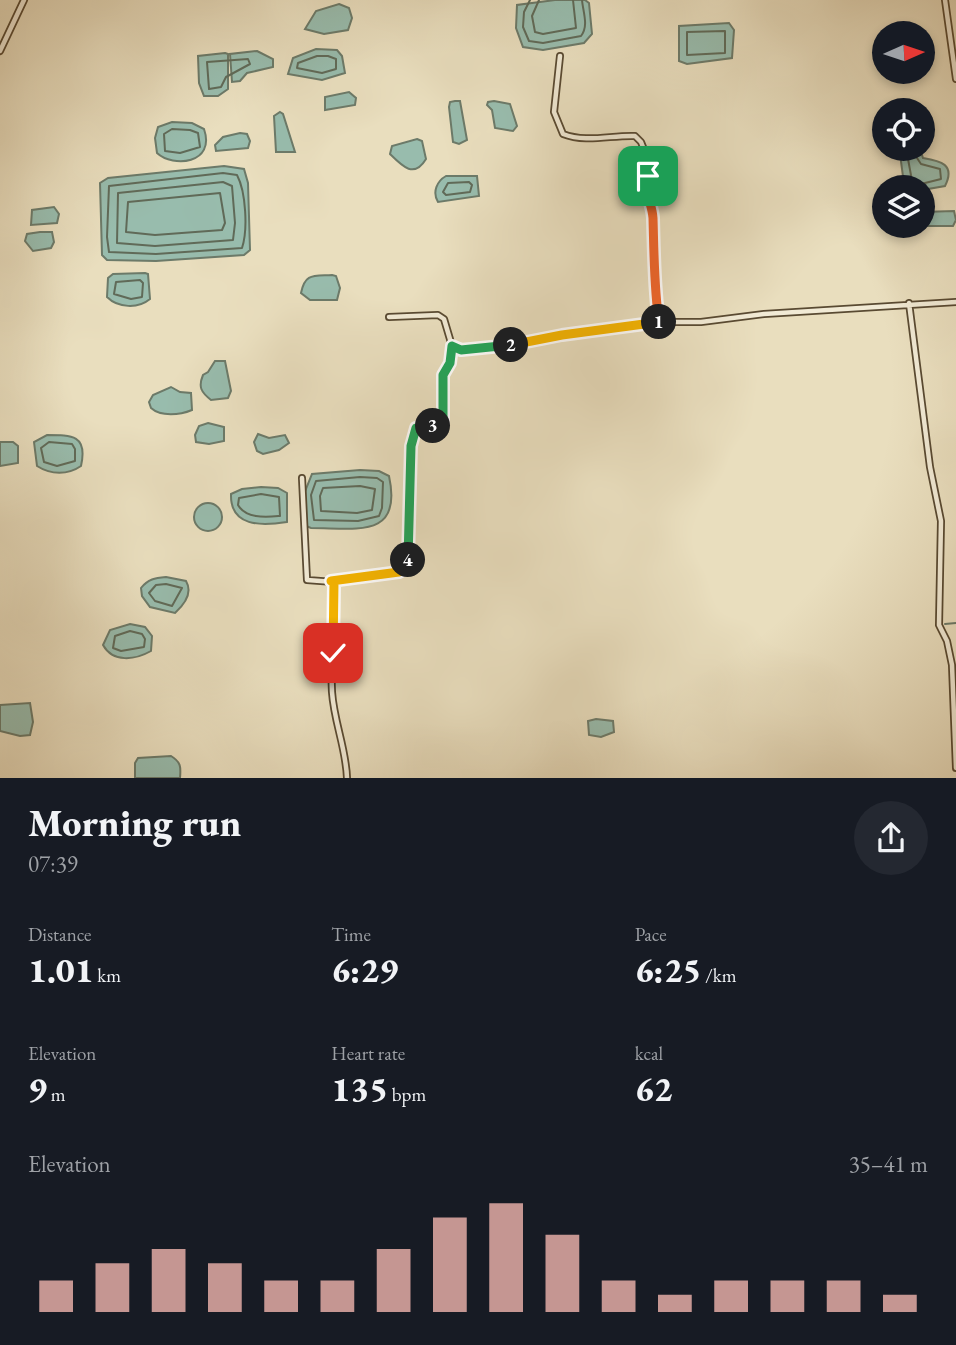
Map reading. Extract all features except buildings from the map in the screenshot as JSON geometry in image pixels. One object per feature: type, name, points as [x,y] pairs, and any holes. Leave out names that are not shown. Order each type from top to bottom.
[{"type":"street","points":[[0,51],[24,0]]},
{"type":"street","points":[[945,0],[956,79]]},
{"type":"street","points":[[560,57],[554,112],[563,134],[573,138],[635,136],[644,147],[648,170],[645,187],[653,215],[654,288],[660,322]]},
{"type":"street","points":[[452,346],[461,350],[508,346],[562,335],[660,322],[701,322],[764,314],[956,302]]},
{"type":"street","points":[[909,303],[930,467],[941,521],[939,625],[947,642],[952,665],[956,768]]},
{"type":"street","points":[[302,478],[307,580],[331,581],[399,572],[407,568],[411,446],[416,428],[443,424],[443,375],[450,363],[452,346],[444,319],[438,315],[389,317]]},
{"type":"street","points":[[331,581],[334,582],[332,692],[337,732],[346,755],[346,778]]},
{"type":"water","points":[[555,0],[585,0],[589,3],[592,34],[584,43],[543,50],[523,47],[516,28],[517,5]]},
{"type":"water","points":[[339,4],[349,8],[352,18],[348,30],[324,34],[305,29],[316,11]]},
{"type":"water","points":[[729,23],[734,30],[732,58],[687,64],[679,61],[679,26]]},
{"type":"water","points":[[316,49],[337,50],[342,56],[345,73],[322,80],[288,74],[293,58]]},
{"type":"water","points":[[257,51],[273,59],[273,67],[247,73],[240,81],[232,82],[230,54]]},
{"type":"water","points":[[228,54],[228,89],[218,96],[204,96],[199,83],[198,56]]},
{"type":"water","points":[[349,92],[356,98],[355,105],[325,110],[325,97]]},
{"type":"water","points":[[460,101],[467,140],[459,144],[453,142],[449,107],[450,102]]},
{"type":"water","points":[[488,102],[510,104],[517,126],[513,131],[495,128],[492,110],[487,105]]},
{"type":"water","points":[[280,112],[283,114],[295,152],[276,152],[274,116]]},
{"type":"water","points":[[172,122],[192,123],[204,129],[206,141],[199,156],[182,161],[164,158],[157,153],[155,138],[158,127]]},
{"type":"water","points":[[247,134],[250,141],[248,148],[216,151],[215,145],[223,137]]},
{"type":"water","points":[[417,139],[422,141],[426,159],[417,168],[404,166],[390,154],[392,146]]},
{"type":"water","points":[[901,161],[935,161],[945,165],[949,173],[945,186],[935,188],[935,175],[903,175]]},
{"type":"water","points":[[224,166],[244,169],[248,183],[250,250],[244,255],[156,261],[107,260],[102,255],[100,183],[108,178]]},
{"type":"water","points":[[446,176],[477,176],[479,196],[438,202],[436,187]]},
{"type":"water","points":[[54,207],[59,214],[57,223],[31,225],[32,210]]},
{"type":"water","points":[[954,211],[956,220],[953,226],[935,226],[935,212]]},
{"type":"water","points":[[52,232],[54,242],[51,248],[33,251],[25,241],[27,234]]},
{"type":"water","points":[[113,274],[148,274],[150,299],[134,306],[122,305],[107,297],[108,278]]},
{"type":"water","points":[[336,276],[340,288],[337,300],[310,300],[301,293],[305,282],[311,277]]},
{"type":"water","points":[[215,361],[225,361],[231,391],[228,398],[211,400],[201,389],[203,375]]},
{"type":"water","points":[[171,387],[180,392],[191,393],[192,410],[171,414],[160,413],[151,408],[149,402],[153,395]]},
{"type":"water","points":[[208,423],[224,427],[224,441],[209,444],[196,442],[195,435],[199,426]]},
{"type":"water","points":[[258,434],[269,438],[285,435],[289,443],[279,450],[263,454],[257,451],[254,442]]},
{"type":"water","points":[[47,435],[64,435],[76,439],[82,448],[81,466],[59,473],[37,466],[34,442]]},
{"type":"water","points":[[0,442],[13,442],[18,446],[18,463],[0,466]]},
{"type":"water","points":[[379,471],[389,476],[389,511],[382,521],[372,526],[344,529],[306,526],[304,494],[312,474]]},
{"type":"water","points":[[278,488],[287,493],[287,522],[258,524],[241,518],[236,513],[231,494],[242,489]]},
{"type":"water","points":[[208,503],[218,507],[222,517],[218,527],[208,531],[198,527],[194,517],[198,507]]},
{"type":"water","points":[[166,577],[186,581],[188,585],[187,598],[175,613],[150,607],[142,596],[141,588],[146,583]]},
{"type":"water","points":[[130,624],[145,627],[152,636],[151,651],[131,658],[112,655],[103,645],[110,630]]},
{"type":"water","points":[[30,703],[33,722],[30,735],[20,736],[0,731],[0,705]]},
{"type":"water","points":[[588,721],[613,721],[614,732],[601,737],[589,735]]},
{"type":"water","points":[[171,756],[180,765],[180,778],[135,778],[135,763],[138,758]]},
{"type":"waterway","points":[[945,624],[956,623]]},
{"type":"route","points":[[333,653],[334,582],[331,581],[399,572],[407,568],[411,446],[416,428],[443,424],[443,375],[450,363],[452,346],[461,350],[508,346],[562,335],[660,322],[654,288],[656,279],[653,215],[645,187],[648,176]]}]
